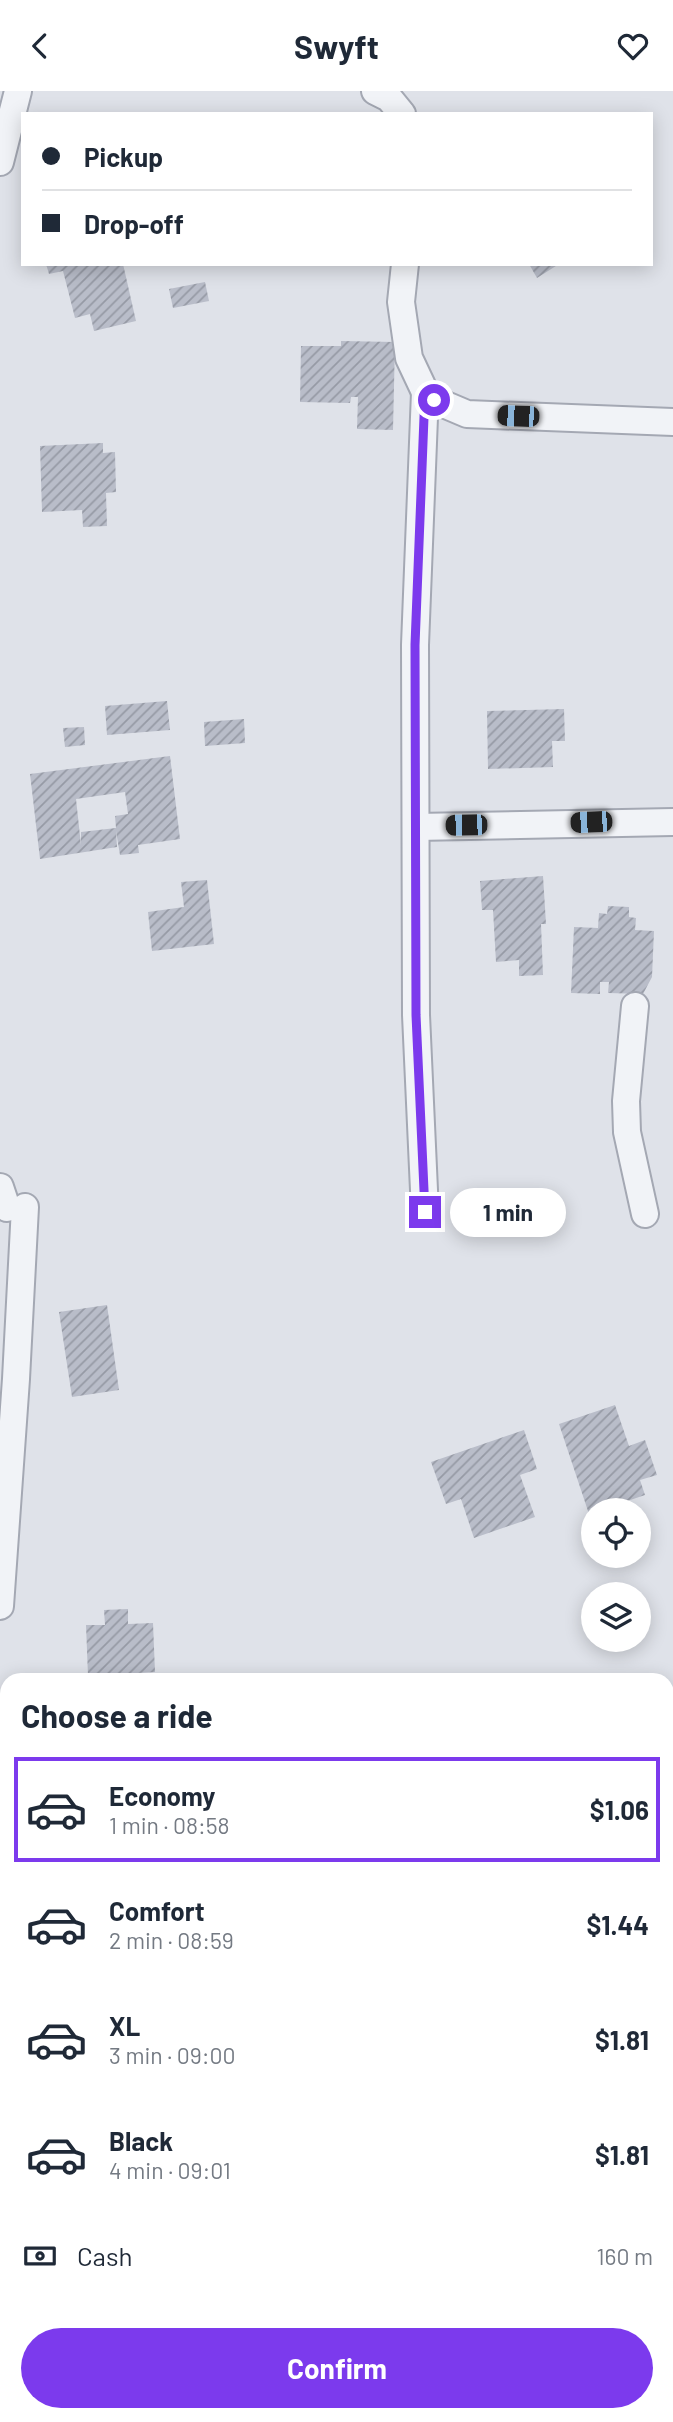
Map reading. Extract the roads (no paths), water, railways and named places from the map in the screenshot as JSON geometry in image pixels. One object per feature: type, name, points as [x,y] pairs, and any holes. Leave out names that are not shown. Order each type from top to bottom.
[{"type":"street","points":[[0,162],[18,91]]},
{"type":"street","points":[[375,91],[389,98],[400,112]]},
{"type":"street","points":[[405,266],[401,302],[409,358],[425,392],[415,645],[416,1015],[425,1212]]},
{"type":"street","points":[[425,392],[446,407],[467,414],[673,422]]},
{"type":"street","points":[[416,827],[673,822]]},
{"type":"street","points":[[635,1006],[627,1089],[627,1121],[645,1214]]},
{"type":"street","points":[[0,1606],[16,1379],[11,1201]]}]
